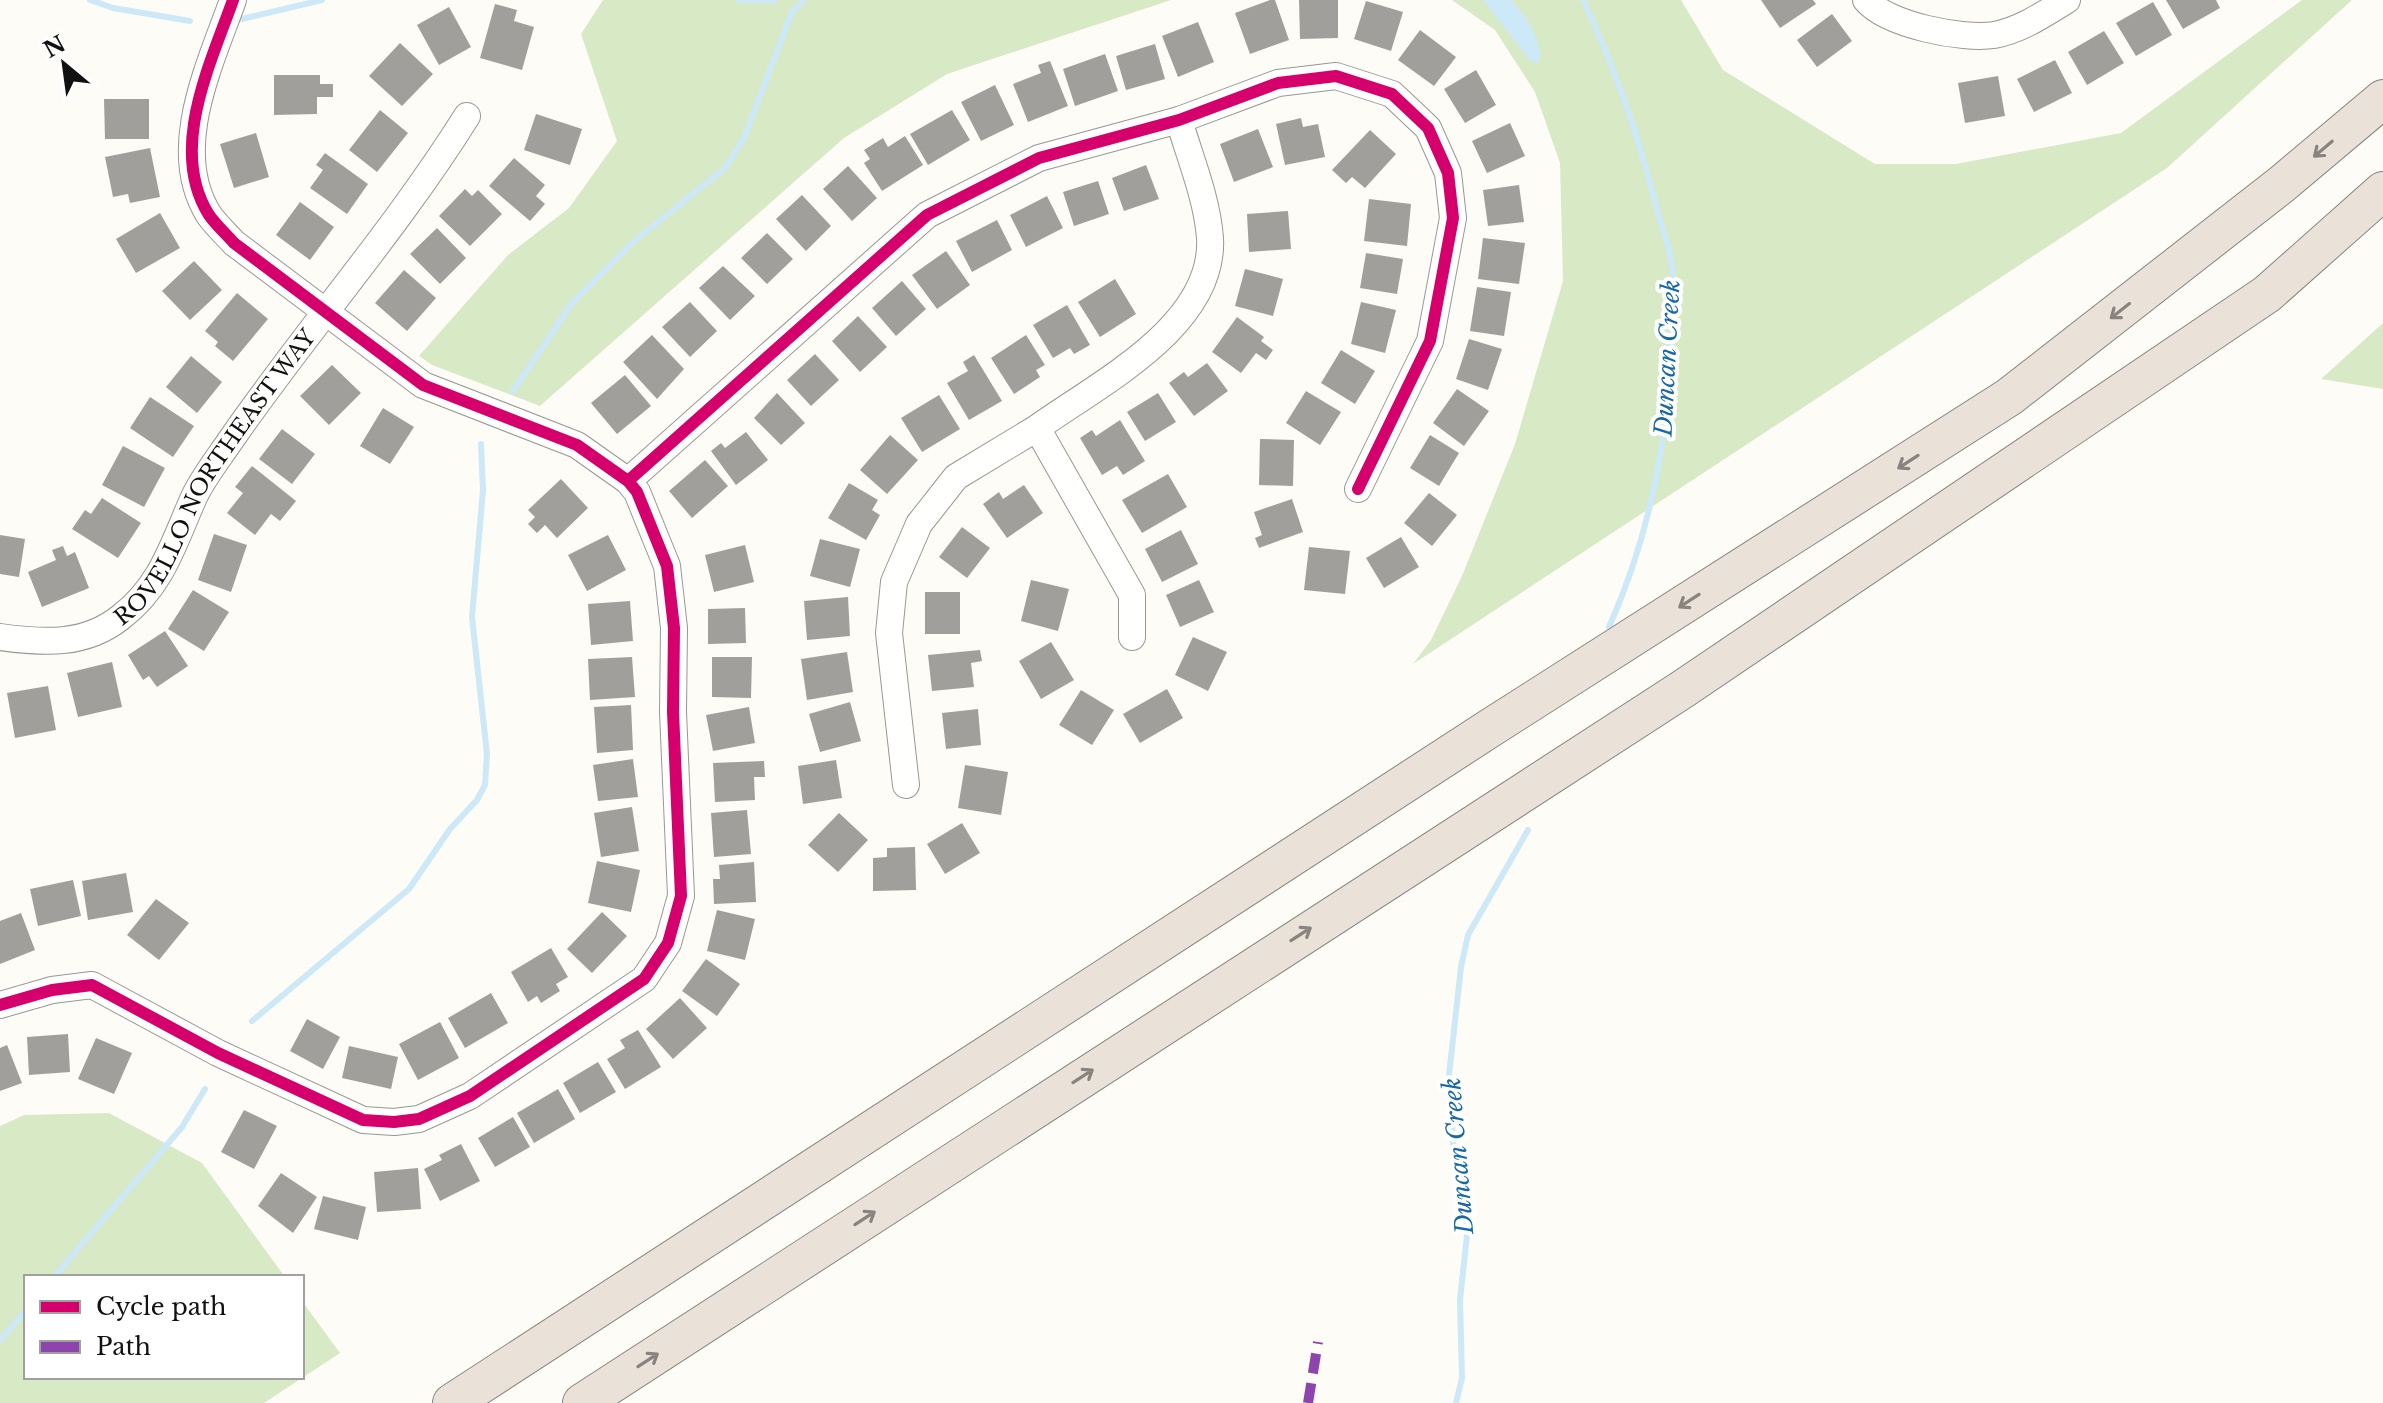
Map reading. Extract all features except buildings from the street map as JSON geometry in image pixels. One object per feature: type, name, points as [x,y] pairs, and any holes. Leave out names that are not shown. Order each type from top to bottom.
[{"type":"highway","points":[[452,1403],[1487,730],[2009,397],[2282,184],[2383,99]]},
{"type":"highway","points":[[582,1403],[1696,680],[2267,294],[2383,191]]},
{"type":"street","points":[[0,1005],[52,990],[92,985],[218,1053],[363,1120],[394,1122],[419,1119],[470,1096],[644,979],[668,943],[681,896],[673,712],[674,628],[667,566],[637,492],[628,481],[577,445],[423,385],[234,243],[210,215],[194,179],[192,145],[201,90],[233,0]]},
{"type":"street","points":[[1866,0],[1900,22],[1961,34],[1993,35],[2024,25],[2067,0]]},
{"type":"street","points":[[628,481],[658,451],[927,215],[1039,158],[1179,120],[1278,83],[1336,76],[1392,94],[1428,128],[1448,173],[1453,218],[1430,341],[1358,489]]},
{"type":"street","name":"ROVELLO NORTHEAST WAY","points":[[0,637],[34,642],[77,640],[119,619],[150,591],[168,562],[197,492],[432,173],[467,116]]},
{"type":"street","points":[[906,785],[889,633],[894,582],[919,524],[956,477],[1037,428],[1173,330],[1203,281],[1210,242],[1207,215],[1179,120]]},
{"type":"street","points":[[1037,428],[1132,595],[1132,637]]},
{"type":"green space","points":[[603,0],[1171,0],[947,74],[844,138],[540,406],[432,365],[419,356],[508,255],[569,208],[617,141],[581,34]]},
{"type":"green space","points":[[1452,0],[1681,0],[1723,70],[1875,164],[1956,164],[2121,133],[2302,0],[2352,0],[2167,168],[1413,664],[1431,640],[1462,576],[1515,444],[1563,281],[1560,163],[1535,92],[1495,30]]},
{"type":"green space","points":[[2383,323],[2383,389],[2321,379]]},
{"type":"green space","points":[[109,1113],[202,1163],[284,1275],[24,1275],[24,1379],[300,1379],[264,1403],[0,1403],[0,1126],[24,1115]]},
{"type":"green space","points":[[304,1304],[340,1353],[304,1377]]},
{"type":"water","points":[[1483,0],[1511,0],[1517,6],[1537,41],[1541,58],[1537,63],[1530,61]]},
{"type":"waterway","points":[[90,0],[113,8],[190,21]]},
{"type":"waterway","points":[[242,19],[322,0]]},
{"type":"waterway","points":[[739,0],[775,0]]},
{"type":"waterway","points":[[513,391],[572,303],[633,242],[725,168],[744,138],[792,12],[804,0]]},
{"type":"waterway","name":"Duncan Creek","points":[[1583,0],[1633,127],[1673,272],[1667,403],[1656,480],[1637,554],[1609,627]]},
{"type":"waterway","points":[[252,1021],[409,889],[485,785],[487,754],[472,617],[483,490],[481,444]]},
{"type":"waterway","name":"Duncan Creek","points":[[1456,1403],[1462,1378],[1460,1300],[1467,1235],[1466,1207],[1454,1157],[1449,1075],[1461,967],[1468,935],[1528,830]]},
{"type":"waterway","points":[[56,1275],[182,1127],[205,1089]]},
{"type":"waterway","points":[[0,1340],[24,1312]]},
{"type":"marked path","points":[[1308,1403],[1318,1342]]},
{"type":"cycle path","points":[[233,0],[204,79],[193,136],[192,163],[197,190],[212,219],[234,243],[423,385],[577,445],[628,481],[927,215],[1039,158],[1179,120],[1278,83],[1336,76],[1392,94],[1428,128],[1448,173],[1453,218],[1430,341],[1358,489]]},
{"type":"cycle path","points":[[0,1005],[52,990],[92,985],[218,1053],[363,1120],[394,1122],[419,1119],[470,1096],[644,979],[668,943],[681,896],[673,712],[674,628],[667,566],[637,492],[628,481]]}]
